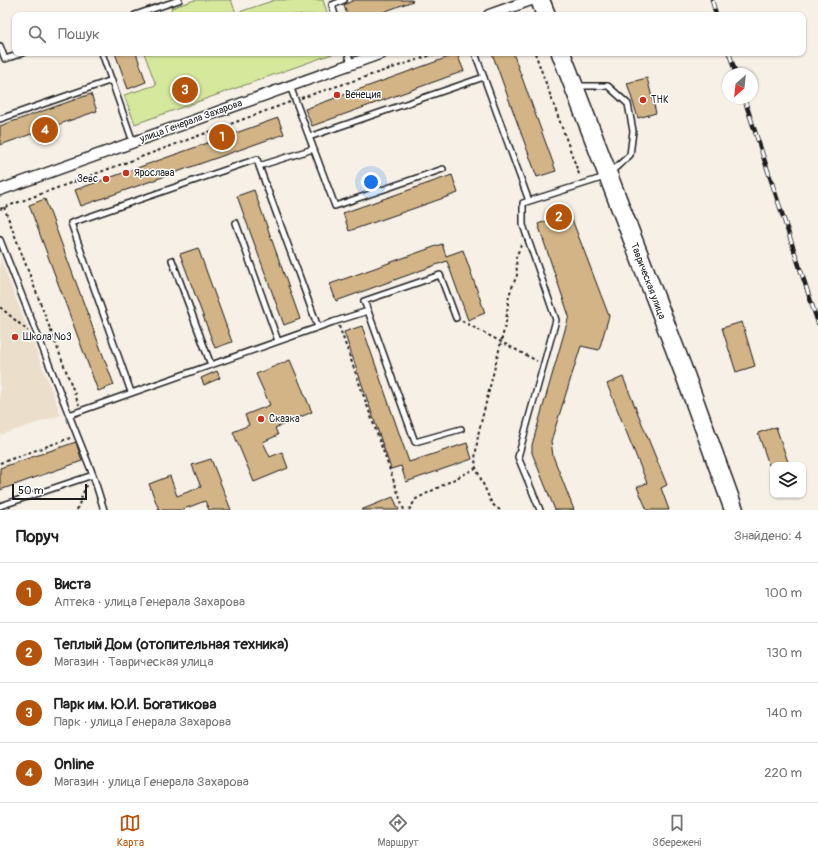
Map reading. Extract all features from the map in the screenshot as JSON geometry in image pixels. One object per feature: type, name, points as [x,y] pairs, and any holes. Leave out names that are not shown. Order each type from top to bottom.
[{"type":"highway","points":[[540,0],[545,12]]},
{"type":"highway","name":"Таврическая улица","points":[[562,56],[607,176],[685,375],[734,510]]},
{"type":"street","points":[[497,12],[531,0]]},
{"type":"street","name":"улица Генерала Захарова","points":[[0,190],[374,56]]},
{"type":"lane","points":[[144,12],[179,0]]},
{"type":"lane","points":[[334,12],[332,5],[344,0]]},
{"type":"lane","points":[[0,46],[5,59],[14,56]]},
{"type":"lane","points":[[103,56],[133,142]]},
{"type":"lane","points":[[349,56],[351,64]]},
{"type":"lane","points":[[476,56],[530,201]]},
{"type":"lane","points":[[309,137],[484,78]]},
{"type":"lane","points":[[0,119],[112,80]]},
{"type":"lane","points":[[290,86],[334,206],[444,169]]},
{"type":"lane","points":[[540,510],[518,456],[556,320],[523,225],[523,203],[607,176],[630,155],[633,131],[628,104],[608,86],[574,86]]},
{"type":"lane","points":[[260,166],[314,149]]},
{"type":"lane","points":[[131,392],[71,223],[257,159],[318,327]]},
{"type":"lane","points":[[236,223],[278,341]]},
{"type":"lane","points":[[0,240],[70,415],[104,510]]},
{"type":"lane","points":[[172,260],[211,365]]},
{"type":"lane","points":[[456,318],[440,275],[364,301],[415,442],[461,429]]},
{"type":"lane","points":[[70,415],[131,392],[318,327],[368,312]]},
{"type":"lane","points":[[0,506],[91,476]]},
{"type":"path","points":[[0,209],[295,100],[429,56]]},
{"type":"path","points":[[536,56],[582,184]]},
{"type":"path","points":[[4,207],[81,411]]},
{"type":"path","points":[[500,510],[492,504],[476,468],[478,435],[502,342],[509,295],[517,275],[516,257],[526,235]]},
{"type":"path","points":[[0,307],[40,341]]},
{"type":"path","points":[[456,318],[544,365]]},
{"type":"path","points":[[337,321],[404,510]]},
{"type":"path","points":[[0,463],[77,435]]},
{"type":"path","points":[[409,510],[416,500],[476,468]]},
{"type":"path","points":[[78,510],[91,476]]},
{"type":"shaded area","name":"Школа №3","points":[[0,258],[61,415],[0,435]]},
{"type":"green space","points":[[195,0],[231,0],[236,12],[172,12],[171,8]]},
{"type":"green space","points":[[275,0],[323,0],[327,12],[239,12]]},
{"type":"green space","points":[[145,56],[327,56],[135,124],[124,95],[156,85]]},
{"type":"building","points":[[354,0],[413,1],[383,12],[346,12],[344,5]]},
{"type":"building","points":[[116,56],[137,56],[146,82],[128,89]]},
{"type":"building","points":[[451,56],[458,56],[464,71],[312,126],[305,109]]},
{"type":"building","points":[[493,56],[514,56],[556,171],[537,177]]},
{"type":"building","points":[[647,78],[656,113],[638,118],[627,83]]},
{"type":"building","points":[[91,94],[97,111],[0,145],[0,126]]},
{"type":"building","points":[[278,118],[284,134],[81,206],[75,190]]},
{"type":"building","points":[[452,175],[458,193],[349,231],[343,213]]},
{"type":"building","points":[[254,190],[300,319],[284,325],[237,196]]},
{"type":"building","points":[[45,199],[114,385],[98,391],[29,205]]},
{"type":"building","points":[[568,209],[609,316],[599,350],[581,346],[551,441],[553,456],[574,510],[555,510],[532,453],[532,445],[569,316],[538,224],[557,217],[560,212]]},
{"type":"building","points":[[442,244],[446,256],[463,250],[485,313],[468,320],[447,261],[336,301],[330,284]]},
{"type":"building","points":[[198,248],[232,342],[215,348],[180,254]]},
{"type":"building","points":[[742,322],[755,366],[736,372],[722,328]]},
{"type":"building","points":[[362,326],[409,462],[467,443],[472,459],[406,482],[401,466],[391,469],[344,332]]},
{"type":"building","points":[[290,360],[312,412],[275,428],[278,435],[263,442],[270,457],[282,452],[288,468],[254,482],[233,432],[249,425],[245,415],[270,405],[256,374]]},
{"type":"building","points":[[217,371],[220,378],[204,385],[201,378]]},
{"type":"building","points":[[623,377],[667,485],[661,488],[669,510],[647,510],[637,487],[647,483],[607,384]]},
{"type":"building","points":[[776,427],[788,462],[770,462],[769,465],[758,433]]},
{"type":"building","points":[[76,442],[82,461],[0,490],[0,468]]},
{"type":"building","points":[[211,459],[231,510],[209,510],[205,501],[181,510],[159,510],[149,484],[170,476],[177,496],[201,487],[192,465]]},
{"type":"building","points":[[393,497],[399,510],[361,510]]},
{"type":"railway","points":[[712,0],[715,12]]},
{"type":"railway","points":[[730,56],[734,68]]},
{"type":"railway","points":[[746,104],[818,323]]},
{"type":"place","name":"Парк им. Ю.И. Богатикова","points":[[185,90]]},
{"type":"place","name":"Венеция","points":[[337,95]]},
{"type":"place","name":"ТНК","points":[[643,100]]},
{"type":"place","name":"Online","points":[[45,130]]},
{"type":"place","name":"Виста","points":[[222,137]]},
{"type":"place","name":"Ярослава","points":[[126,173]]},
{"type":"place","name":"Зевс","points":[[106,179]]},
{"type":"place","name":"Теплый Дом (отопительная техника)","points":[[559,217]]},
{"type":"place","name":"Школа №3","points":[[15,337]]},
{"type":"place","name":"Сказка","points":[[261,419]]}]
